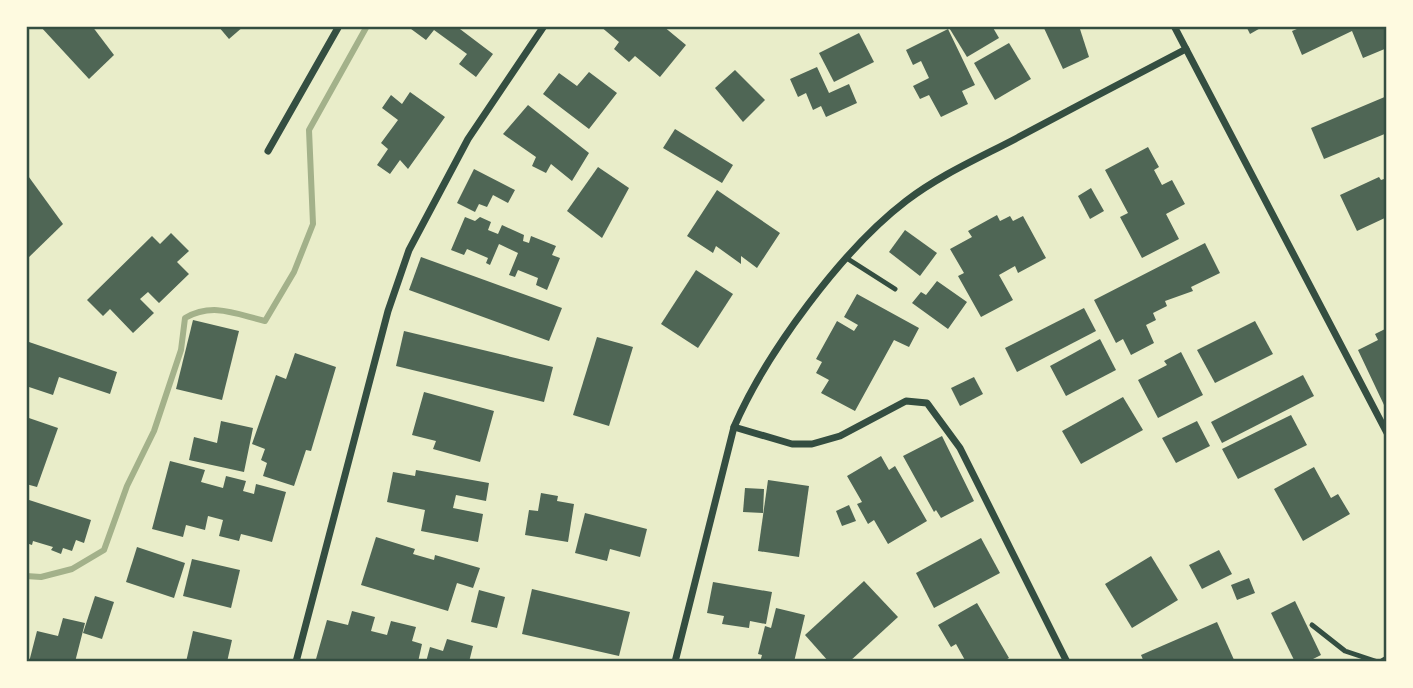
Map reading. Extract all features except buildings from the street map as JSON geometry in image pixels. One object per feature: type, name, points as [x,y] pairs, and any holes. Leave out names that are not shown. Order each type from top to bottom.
[{"type":"street","points":[[268,151],[338,26]]},
{"type":"street","points":[[296,662],[388,311],[409,250],[468,139],[544,26]]},
{"type":"street","points":[[1174,26],[1387,433]]},
{"type":"street","points":[[675,662],[734,428],[757,378],[775,351],[848,259],[882,221],[929,185],[1186,49]]},
{"type":"street","points":[[734,428],[792,444],[812,444],[840,436],[906,401],[927,403],[960,448],[1067,662]]},
{"type":"lane","points":[[848,259],[895,289]]},
{"type":"lane","points":[[1312,625],[1345,651],[1382,661]]},
{"type":"waterway","points":[[26,576],[41,577],[72,569],[104,550],[127,486],[154,431],[181,350],[185,318],[195,313],[215,310],[265,321],[294,272],[313,224],[309,130],[367,26]]}]
